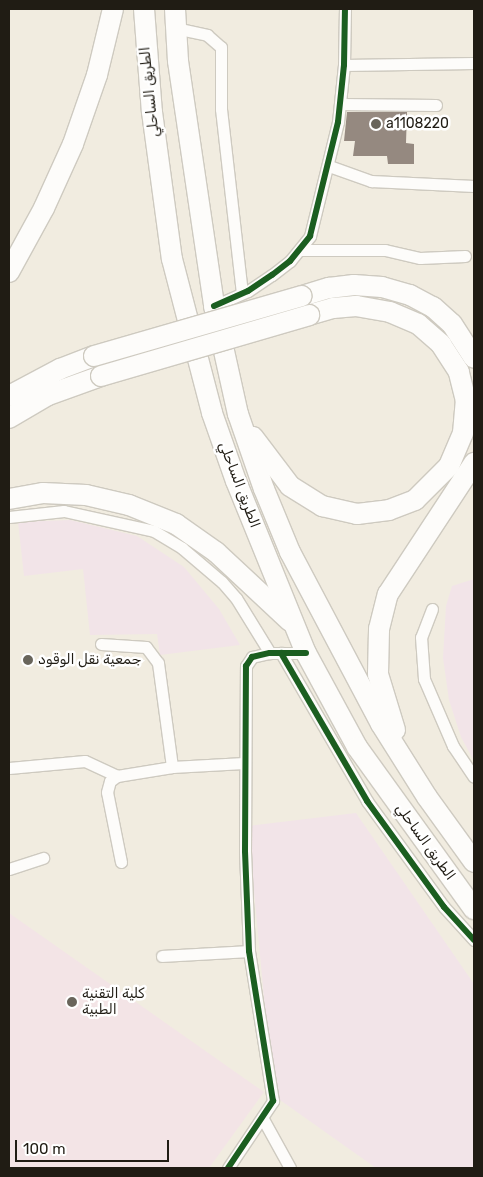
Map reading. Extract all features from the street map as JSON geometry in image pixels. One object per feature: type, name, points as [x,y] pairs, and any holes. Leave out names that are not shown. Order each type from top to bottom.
[{"type":"highway","points":[[9,272],[44,208],[73,144],[97,75],[113,9]]},
{"type":"highway","name":"الطريق الساحلي","points":[[144,9],[152,112],[172,260],[212,413],[236,482],[306,653],[357,747],[474,909]]},
{"type":"highway","name":"الطريق الساحلي","points":[[175,18],[214,306],[238,414],[290,552],[382,724],[427,797],[474,862]]},
{"type":"highway","points":[[9,396],[60,369],[94,356],[329,288],[354,285],[382,287],[410,295],[432,307],[452,324],[474,358]]},
{"type":"highway","points":[[9,418],[48,396],[101,376],[333,308],[356,306],[390,312],[418,324],[441,344],[459,372],[466,401],[463,433],[449,466],[415,500],[389,510],[357,514],[322,506],[290,486],[238,414]]},
{"type":"highway","points":[[427,797],[396,732],[378,674],[379,628],[388,594],[474,464]]},
{"type":"highway","points":[[9,499],[43,493],[86,495],[129,505],[176,524],[216,552],[293,624]]},
{"type":"street","points":[[214,306],[242,294],[272,275],[300,250],[310,236],[328,166],[340,104],[344,66],[345,9]]},
{"type":"street","points":[[175,18],[207,35],[221,47],[221,109],[242,294]]},
{"type":"street","points":[[344,66],[474,63]]},
{"type":"street","points":[[340,104],[436,105]]},
{"type":"street","points":[[328,166],[371,180],[474,186]]},
{"type":"street","points":[[300,250],[385,250],[420,258],[465,256]]},
{"type":"street","points":[[9,517],[64,511],[154,530],[182,548],[222,582],[276,653],[367,801],[444,907],[474,940]]},
{"type":"street","points":[[432,609],[422,637],[424,679],[453,746],[474,778]]},
{"type":"street","points":[[101,644],[146,647],[154,655],[158,663],[172,767]]},
{"type":"street","points":[[228,1168],[263,1119],[273,1101],[272,1079],[249,951],[244,763],[246,666],[252,657],[276,653],[306,653]]},
{"type":"street","points":[[9,768],[85,761],[117,776]]},
{"type":"street","points":[[121,862],[107,792],[110,781],[117,776],[172,767],[244,763]]},
{"type":"street","points":[[9,869],[43,858]]},
{"type":"street","points":[[162,956],[249,951]]},
{"type":"street","points":[[263,1119],[290,1168]]},
{"type":"shaded area","points":[[70,520],[137,536],[184,567],[219,609],[240,645],[160,655],[157,634],[90,635],[83,569],[24,576],[18,522]]},
{"type":"shaded area","points":[[474,579],[474,761],[461,737],[449,700],[443,658],[446,606],[452,586]]},
{"type":"shaded area","points":[[356,813],[474,984],[474,1168],[376,1168],[280,1100],[267,1030],[248,826]]},
{"type":"shaded area","name":"كلية التقنية الطبية","points":[[9,913],[264,1092],[209,1168],[9,1168]]},
{"type":"building","name":"a1108220","points":[[347,112],[407,112],[406,143],[414,144],[414,164],[388,164],[387,156],[353,156],[355,141],[344,141]]},
{"type":"cycle path","points":[[214,306],[248,291],[272,275],[290,261],[310,236],[338,122],[344,65],[345,9]]},
{"type":"cycle path","points":[[228,1168],[273,1101],[249,951],[245,851],[246,666],[252,657],[270,653],[306,653]]},
{"type":"cycle path","points":[[281,653],[367,801],[444,907],[474,940]]},
{"type":"place","name":"a1108220","points":[[376,124]]},
{"type":"place","name":"جمعية نقل الوقود","points":[[28,660]]},
{"type":"place","name":"كلية التقنية الطبية","points":[[72,1002]]}]
